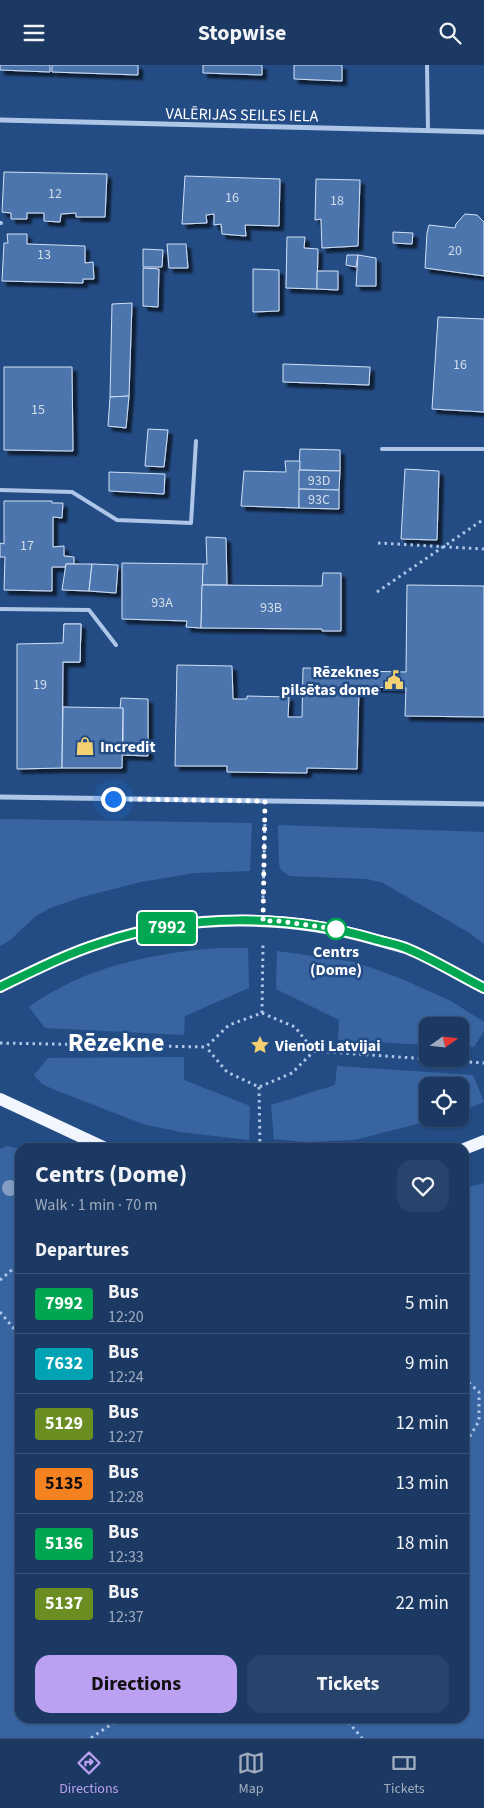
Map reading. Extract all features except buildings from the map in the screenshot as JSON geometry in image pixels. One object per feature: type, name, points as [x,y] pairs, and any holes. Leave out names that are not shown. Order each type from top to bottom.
[{"type":"main road","points":[[0,987],[59,959],[101,943],[142,931],[221,920],[263,921],[330,927],[406,948],[484,988]]},
{"type":"main road","points":[[0,1099],[94,1143]]},
{"type":"main road","points":[[469,1147],[484,1141]]},
{"type":"street","name":"VALĒRIJAS SEILES IELA","points":[[0,121],[484,132]]},
{"type":"street","points":[[0,797],[484,804]]},
{"type":"lane","points":[[427,65],[428,131]]},
{"type":"lane","points":[[0,489],[72,492],[117,520],[191,523],[196,441]]},
{"type":"lane","points":[[382,449],[484,449]]},
{"type":"lane","points":[[0,609],[89,610],[116,645]]},
{"type":"path","points":[[377,591],[484,519]]},
{"type":"path","points":[[378,543],[484,549]]},
{"type":"path","points":[[262,1013],[265,801]]},
{"type":"path","points":[[0,1043],[206,1047],[229,1025],[262,1013],[295,1027],[314,1051],[484,1063]]},
{"type":"path","points":[[206,1047],[227,1072],[259,1087],[292,1073],[314,1051]]},
{"type":"path","points":[[259,1087],[260,1143]]},
{"type":"path","points":[[0,1279],[15,1267]]},
{"type":"path","points":[[0,1313],[15,1330]]},
{"type":"path","points":[[469,1382],[479,1391],[479,1421],[469,1438]]},
{"type":"path","points":[[91,1738],[113,1723]]},
{"type":"path","points":[[349,1723],[362,1738]]},
{"type":"shaded area","points":[[0,819],[252,823],[250,871],[195,873],[141,882],[82,897],[50,908],[36,916],[9,941],[0,946]]},
{"type":"shaded area","points":[[278,825],[484,832],[484,944],[468,932],[383,883],[367,879],[290,876],[286,874],[279,864]]},
{"type":"shaded area","points":[[219,948],[248,948],[249,988],[185,1016],[184,1035],[45,1028],[29,1007],[50,993],[72,982],[120,964],[144,958]]},
{"type":"shaded area","points":[[277,951],[355,962],[402,979],[451,1001],[484,1022],[484,1031],[474,1047],[469,1047],[469,1017],[419,1017],[419,1045],[338,1040],[339,1020],[276,989]]},
{"type":"shaded area","points":[[184,1057],[184,1080],[250,1106],[249,1140],[180,1132],[143,1124],[55,1090],[42,1084],[34,1075],[48,1058]]},
{"type":"shaded area","points":[[337,1066],[473,1075],[484,1102],[469,1108],[469,1077],[419,1077],[419,1123],[355,1140],[305,1142],[274,1139],[271,1105],[335,1085]]},
{"type":"shaded area","points":[[7,1146],[15,1148],[15,1723],[469,1723],[469,1187],[484,1183],[484,1738],[0,1738],[0,1149]]},
{"type":"bus line","name":"7992","points":[[0,987],[59,959],[101,943],[142,931],[221,920],[279,921],[330,927],[365,936],[406,948],[484,988]]},
{"type":"place","name":"Rēzeknes pilsētas dome","points":[[394,680]]},
{"type":"place","name":"Incredit","points":[[85,746]]},
{"type":"place","name":"Centrs (Dome)","points":[[336,929]]},
{"type":"place","name":"Vienoti Latvijai","points":[[260,1045]]},
{"type":"district","name":"Rēzekne","points":[[116,1042]]},
{"type":"route","points":[[113,799],[265,801],[263,921],[279,921],[336,929]]}]
